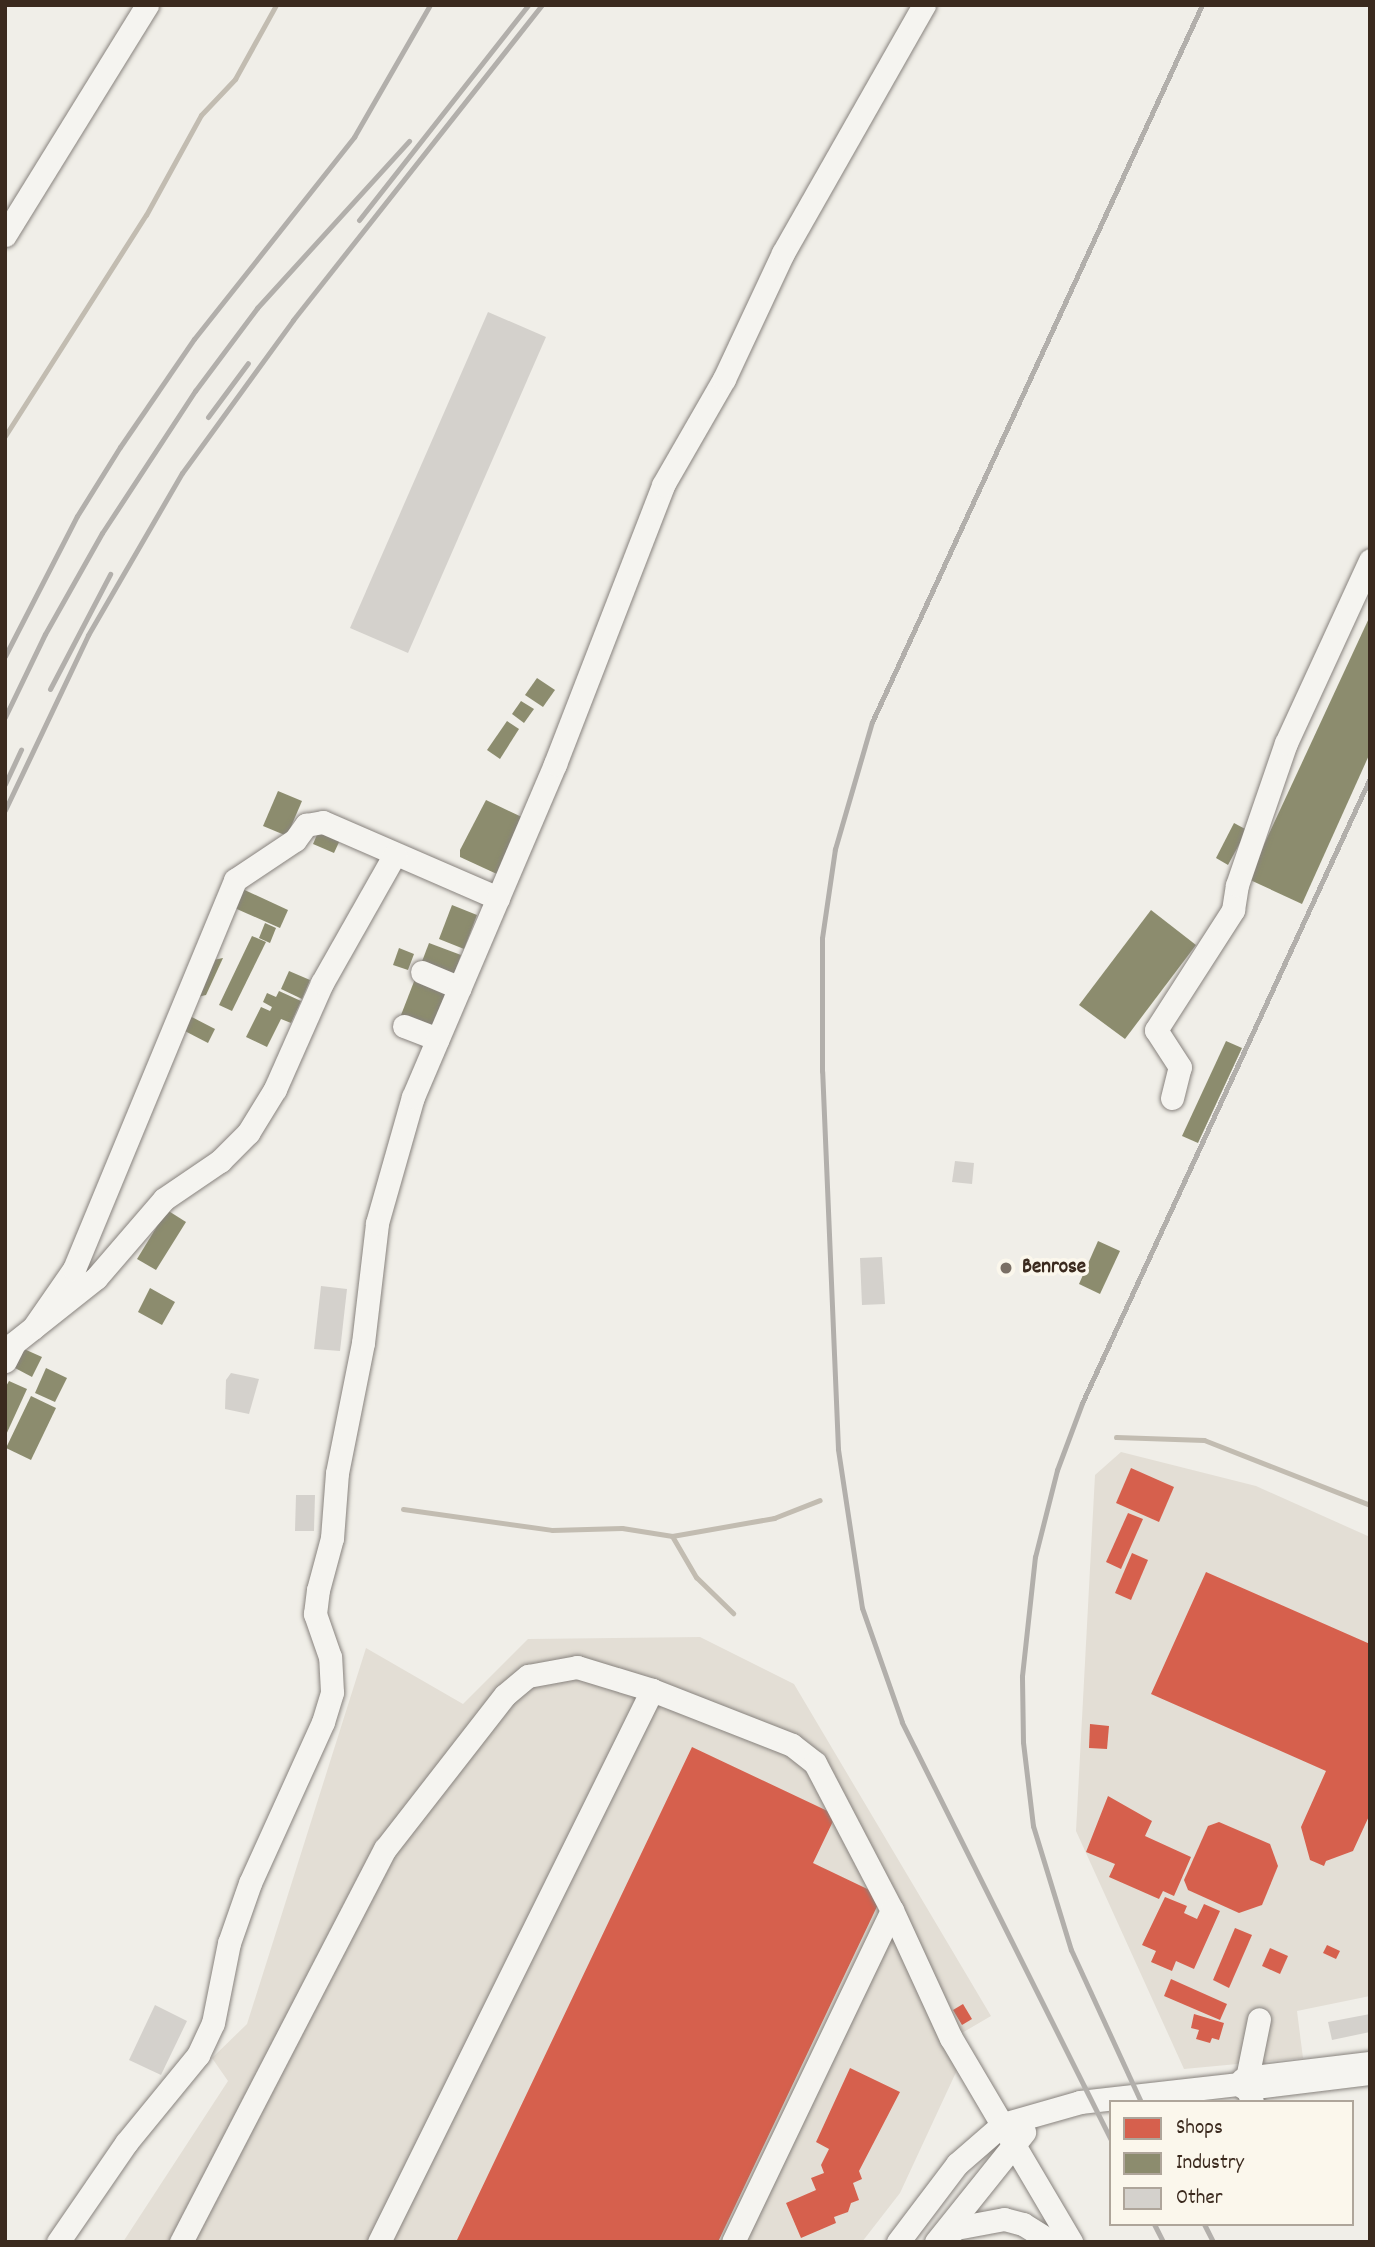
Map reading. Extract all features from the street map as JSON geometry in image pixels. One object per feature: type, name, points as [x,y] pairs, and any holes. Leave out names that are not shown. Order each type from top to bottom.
[{"type":"highway","points":[[1249,2092],[1370,2068]]},
{"type":"street","points":[[5,235],[147,5]]},
{"type":"street","points":[[58,2242],[126,2143],[198,2055],[213,2023],[229,1943],[250,1883],[323,1722],[332,1692],[330,1657],[315,1614],[332,1538],[337,1473],[363,1343],[377,1223],[414,1097],[587,683],[663,485],[724,379],[783,253],[924,5]]},
{"type":"street","points":[[1172,1098],[1180,1067],[1156,1030],[1233,910],[1237,885],[1286,743],[1370,560]]},
{"type":"street","points":[[33,1328],[74,1269],[235,880],[316,821],[498,898]]},
{"type":"street","points":[[5,1361],[14,1343],[96,1278],[164,1199],[220,1161],[248,1133],[275,1089],[322,983],[395,854]]},
{"type":"street","points":[[422,972],[460,988]]},
{"type":"street","points":[[404,1026],[438,1039]]},
{"type":"street","points":[[181,2242],[385,1849],[505,1695],[528,1676],[577,1667],[652,1690],[792,1745],[815,1763],[892,1910],[951,2038],[1071,2242]]},
{"type":"street","points":[[379,2242],[652,1690]]},
{"type":"street","points":[[733,2242],[892,1910]]},
{"type":"street","points":[[1156,2100],[1249,2092],[1259,2019]]},
{"type":"street","points":[[898,2242],[957,2164],[1051,2109],[1109,2104]]},
{"type":"street","points":[[937,2242],[1008,2133]]},
{"type":"street","points":[[937,2242],[956,2228],[1004,2219],[1023,2224],[1052,2242]]},
{"type":"shaded area","points":[[1121,1452],[1256,1486],[1370,1537],[1370,1996],[1297,2011],[1303,2058],[1184,2069],[1076,1831],[1095,1475]]},
{"type":"shaded area","points":[[700,1637],[794,1684],[991,2016],[943,2044],[958,2068],[900,2193],[862,2242],[123,2242],[228,2081],[212,2058],[247,2024],[366,1648],[463,1704],[528,1639]]},
{"type":"building: Shops","points":[[1131,1468],[1174,1487],[1159,1522],[1116,1503]]},
{"type":"building: Shops","points":[[1128,1513],[1143,1519],[1121,1569],[1106,1562]]},
{"type":"building: Shops","points":[[1132,1553],[1148,1560],[1131,1600],[1115,1593]]},
{"type":"building: Shops","points":[[1206,1572],[1370,1644],[1370,1814],[1353,1851],[1326,1861],[1324,1866],[1310,1860],[1301,1827],[1326,1771],[1151,1694]]},
{"type":"building: Shops","points":[[1090,1724],[1109,1726],[1107,1749],[1089,1748]]},
{"type":"building: Shops","points":[[692,1747],[836,1815],[813,1863],[882,1896],[718,2242],[456,2242]]},
{"type":"building: Shops","points":[[1108,1796],[1152,1821],[1145,1836],[1191,1857],[1174,1896],[1163,1891],[1159,1899],[1109,1877],[1115,1864],[1086,1852]]},
{"type":"building: Shops","points":[[1219,1822],[1270,1844],[1278,1866],[1262,1905],[1239,1913],[1188,1890],[1184,1880],[1208,1826]]},
{"type":"building: Shops","points":[[1165,1897],[1187,1906],[1184,1913],[1197,1919],[1204,1904],[1220,1911],[1194,1969],[1176,1961],[1172,1971],[1151,1962],[1156,1951],[1142,1945]]},
{"type":"building: Shops","points":[[1235,1928],[1252,1935],[1229,1988],[1213,1980]]},
{"type":"building: Shops","points":[[1327,1945],[1340,1951],[1336,1959],[1323,1953]]},
{"type":"building: Shops","points":[[1270,1948],[1288,1956],[1280,1974],[1262,1966]]},
{"type":"building: Shops","points":[[1171,1979],[1227,2004],[1220,2020],[1164,1996]]},
{"type":"building: Shops","points":[[963,2004],[972,2019],[962,2025],[953,2010]]},
{"type":"building: Shops","points":[[1194,2014],[1224,2023],[1219,2040],[1212,2038],[1210,2043],[1196,2039],[1199,2030],[1191,2028]]},
{"type":"building: Shops","points":[[850,2068],[900,2092],[859,2171],[862,2179],[853,2183],[859,2200],[851,2203],[848,2212],[834,2217],[836,2223],[801,2238],[786,2203],[816,2190],[811,2178],[824,2173],[821,2165],[829,2149],[816,2142]]},
{"type":"building: Industry","points":[[1370,616],[1370,753],[1302,904],[1248,879]]},
{"type":"building: Industry","points":[[537,678],[555,690],[543,707],[525,695]]},
{"type":"building: Industry","points":[[521,701],[534,709],[524,723],[512,714]]},
{"type":"building: Industry","points":[[507,721],[519,729],[500,759],[487,750]]},
{"type":"building: Industry","points":[[278,791],[302,801],[287,836],[263,826]]},
{"type":"building: Industry","points":[[486,800],[526,819],[499,875],[460,857],[460,850]]},
{"type":"building: Industry","points":[[1234,823],[1247,830],[1228,865],[1216,858]]},
{"type":"building: Industry","points":[[319,830],[340,840],[334,853],[313,844]]},
{"type":"building: Industry","points":[[238,887],[288,910],[280,928],[230,906]]},
{"type":"building: Industry","points":[[452,905],[477,915],[464,949],[439,939]]},
{"type":"building: Industry","points":[[1151,910],[1196,945],[1125,1039],[1079,1005]]},
{"type":"building: Industry","points":[[265,923],[276,928],[270,943],[259,938]]},
{"type":"building: Industry","points":[[252,936],[266,942],[232,1011],[219,1005]]},
{"type":"building: Industry","points":[[429,943],[461,955],[453,977],[421,964]]},
{"type":"building: Industry","points":[[399,948],[414,954],[408,970],[393,965]]},
{"type":"building: Industry","points":[[223,958],[206,995],[193,998],[208,961]]},
{"type":"building: Industry","points":[[289,971],[310,980],[302,999],[281,989]]},
{"type":"building: Industry","points":[[415,979],[448,992],[434,1028],[401,1015]]},
{"type":"building: Industry","points":[[279,991],[301,1001],[291,1023],[281,1019],[267,1047],[246,1037],[261,1007],[270,1011],[272,1007],[263,1002],[267,993],[276,997]]},
{"type":"building: Industry","points":[[186,1014],[215,1029],[208,1043],[179,1028]]},
{"type":"building: Industry","points":[[1226,1041],[1242,1048],[1198,1143],[1182,1136]]},
{"type":"building: Industry","points":[[167,1210],[186,1222],[156,1270],[137,1259]]},
{"type":"building: Industry","points":[[1098,1241],[1120,1251],[1100,1294],[1079,1284]]},
{"type":"building: Industry","points":[[150,1288],[175,1302],[162,1325],[138,1312]]},
{"type":"building: Industry","points":[[24,1349],[42,1357],[32,1377],[15,1368]]},
{"type":"building: Industry","points":[[46,1368],[67,1378],[55,1402],[35,1393]]},
{"type":"building: Industry","points":[[9,1381],[27,1389],[5,1437],[5,1388]]},
{"type":"building: Industry","points":[[31,1396],[56,1408],[31,1460],[6,1448]]},
{"type":"building: Other","points":[[488,312],[546,337],[408,653],[350,628]]},
{"type":"building: Other","points":[[955,1161],[974,1163],[972,1184],[952,1182]]},
{"type":"building: Other","points":[[882,1257],[885,1304],[862,1305],[860,1258]]},
{"type":"building: Other","points":[[321,1286],[347,1289],[340,1351],[314,1349]]},
{"type":"building: Other","points":[[231,1373],[259,1379],[249,1414],[225,1409],[226,1380]]},
{"type":"building: Other","points":[[296,1495],[315,1495],[314,1531],[295,1531]]},
{"type":"building: Other","points":[[155,2005],[187,2021],[161,2075],[129,2060]]},
{"type":"building: Other","points":[[1370,2014],[1370,2032],[1332,2040],[1328,2022]]},
{"type":"waterway","points":[[5,436],[146,215],[201,115],[235,79],[276,5]]},
{"type":"waterway","points":[[1116,1437],[1204,1440],[1370,1505]]},
{"type":"waterway","points":[[403,1509],[552,1530],[622,1528],[672,1536],[774,1518],[820,1500]]},
{"type":"waterway","points":[[672,1536],[696,1577],[733,1613]]},
{"type":"railway","points":[[5,656],[77,516],[120,447],[194,339],[354,137],[430,5]]},
{"type":"railway","points":[[359,220],[528,5]]},
{"type":"railway","points":[[5,810],[88,635],[182,473],[293,320],[542,5]]},
{"type":"railway","points":[[1109,2136],[902,1722],[862,1608],[838,1449],[822,1071],[822,938],[835,849],[872,722],[1202,5]]},
{"type":"railway","points":[[5,717],[45,634],[102,533],[195,391],[257,308],[409,141]]},
{"type":"railway","points":[[208,417],[248,363]]},
{"type":"railway","points":[[50,689],[110,574]]},
{"type":"railway","points":[[5,784],[21,749]]},
{"type":"railway","points":[[1140,2100],[1071,1950],[1033,1826],[1023,1742],[1022,1676],[1035,1557],[1057,1470],[1082,1403],[1370,778]]},
{"type":"railway","points":[[1155,2226],[1163,2242]]},
{"type":"railway","points":[[1205,2226],[1213,2242]]},
{"type":"place","name":"Benrose","points":[[1006,1268]]}]
